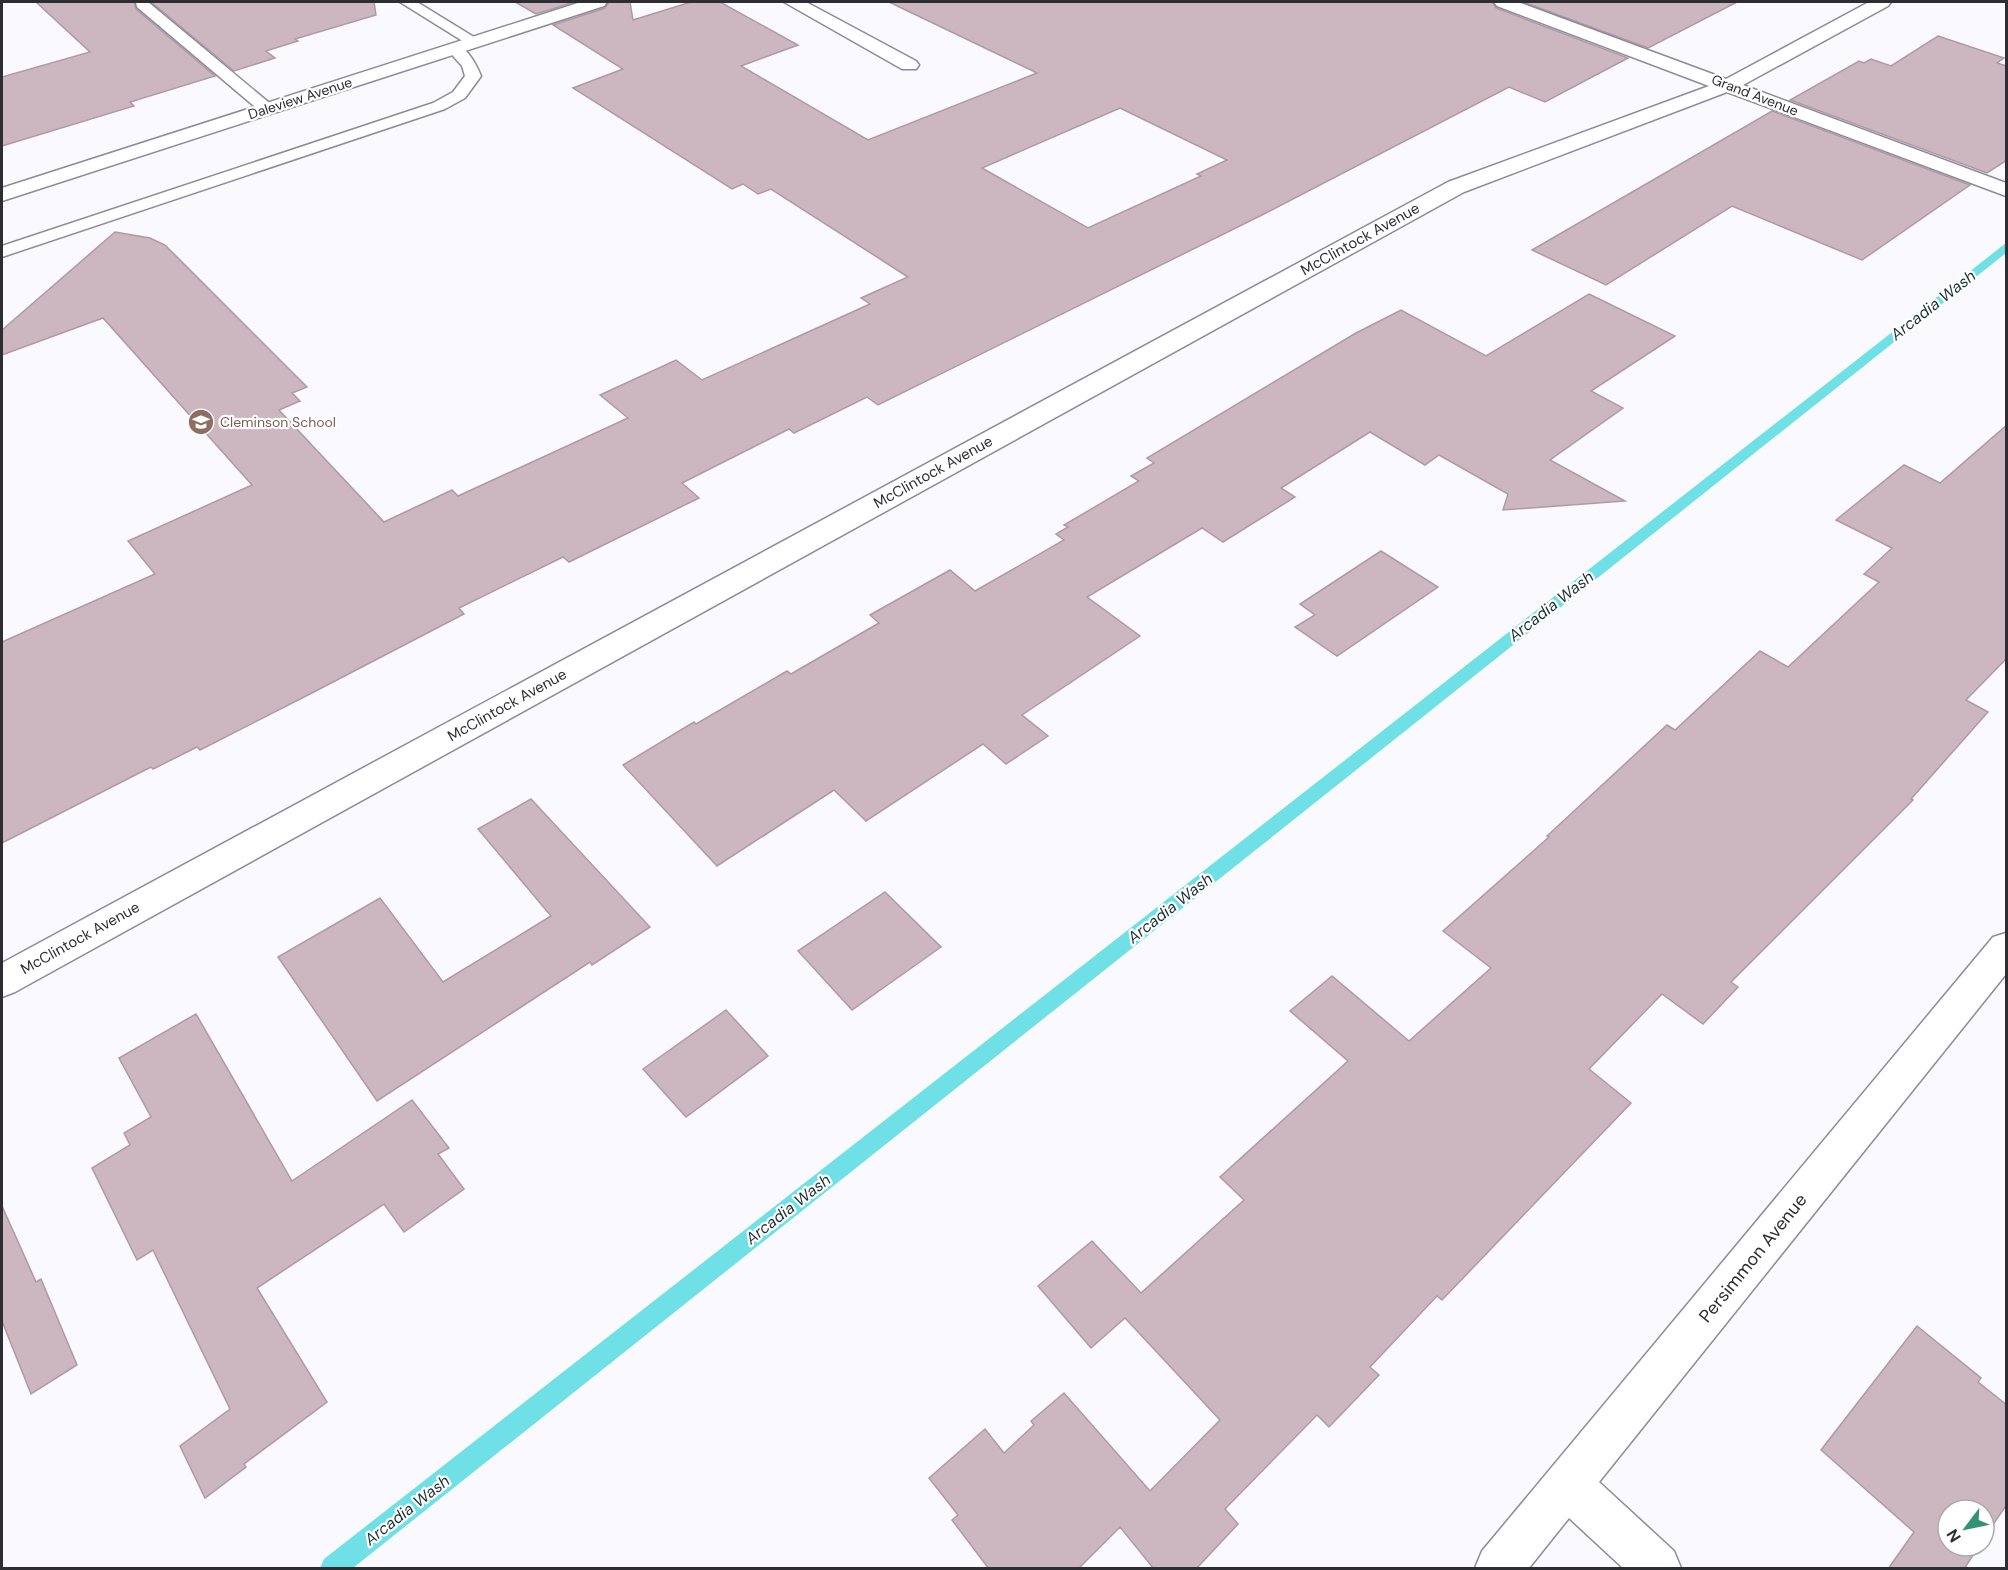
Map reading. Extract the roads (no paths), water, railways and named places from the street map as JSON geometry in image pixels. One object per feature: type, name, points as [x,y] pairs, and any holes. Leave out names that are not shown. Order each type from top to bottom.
[{"type":"street","name":"Daleview Avenue","points":[[2,195],[598,2]]},
{"type":"street","points":[[793,2],[909,65]]},
{"type":"street","name":"Grand Avenue","points":[[1503,2],[2007,190]]},
{"type":"street","name":"McClintock Avenue","points":[[2,981],[1455,187],[1729,85],[1882,2]]},
{"type":"street","name":"Persimmon Avenue","points":[[1500,1569],[2005,952]]},
{"type":"street","points":[[1568,1485],[1657,1569]]},
{"type":"lane","points":[[407,2],[474,42]]},
{"type":"lane","points":[[142,4],[267,109]]},
{"type":"lane","points":[[2,252],[439,106],[459,95],[473,76],[469,65],[454,48]]},
{"type":"waterway","name":"Arcadia Wash","points":[[333,1568],[2006,247]]},
{"type":"place","name":"Cleminson School","points":[[201,422]]}]
